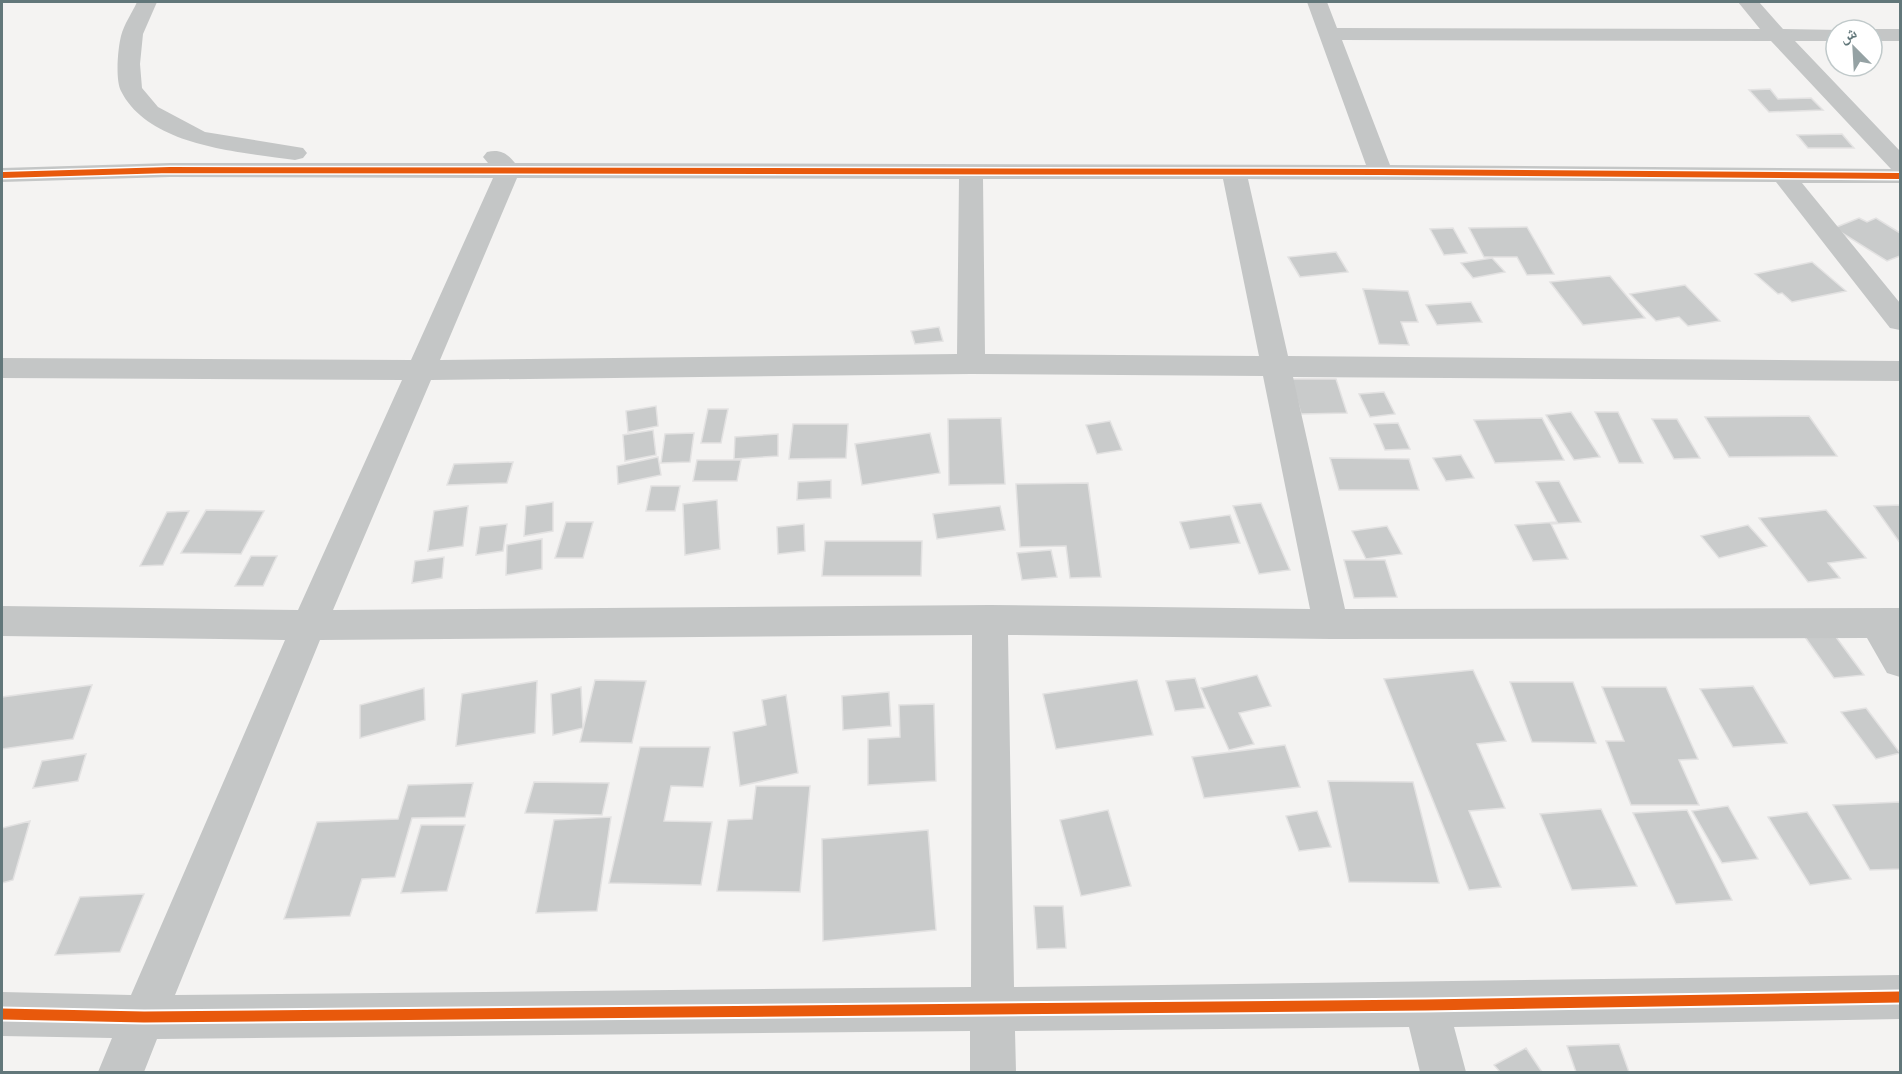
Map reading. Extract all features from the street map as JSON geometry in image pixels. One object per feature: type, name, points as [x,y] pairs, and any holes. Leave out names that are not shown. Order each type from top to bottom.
[{"type":"street","points":[[147,2],[132,34],[129,64],[131,89],[150,112],[199,138],[287,153],[448,149],[483,151],[500,160],[508,171]]},
{"type":"street","points":[[1317,2],[1381,171]]},
{"type":"street","points":[[1748,2],[1900,164]]},
{"type":"street","points":[[1330,34],[1824,35]]},
{"type":"street","points":[[1884,35],[1900,35]]},
{"type":"street","points":[[2,175],[170,170],[1381,171],[1900,176]]},
{"type":"street","points":[[121,1072],[309,625],[508,171]]},
{"type":"street","points":[[971,171],[971,364]]},
{"type":"street","points":[[1234,172],[1331,624]]},
{"type":"street","points":[[1784,176],[1900,321]]},
{"type":"street","points":[[2,368],[422,370],[971,364],[1900,371]]},
{"type":"street","points":[[990,620],[993,1072]]},
{"type":"street","points":[[2,621],[309,625],[990,620],[1331,624],[1889,623],[1900,662]]},
{"type":"street","points":[[2,1014],[144,1017],[1426,1005],[1900,997]]},
{"type":"street","points":[[1426,1005],[1443,1072]]},
{"type":"building","points":[[1770,89],[1778,99],[1811,98],[1823,110],[1769,112],[1749,90]]},
{"type":"building","points":[[1842,134],[1854,148],[1808,148],[1797,135]]},
{"type":"building","points":[[1859,218],[1867,222],[1876,218],[1900,233],[1900,256],[1887,261],[1834,228]]},
{"type":"building","points":[[1527,227],[1554,274],[1527,275],[1517,257],[1484,257],[1469,228]]},
{"type":"building","points":[[1453,228],[1467,253],[1444,255],[1430,229]]},
{"type":"building","points":[[1336,252],[1348,272],[1300,277],[1288,257]]},
{"type":"building","points":[[1492,258],[1505,272],[1473,278],[1461,263]]},
{"type":"building","points":[[1812,262],[1846,291],[1792,302],[1782,293],[1778,294],[1755,274]]},
{"type":"building","points":[[1610,276],[1645,318],[1583,325],[1550,282]]},
{"type":"building","points":[[1685,285],[1720,321],[1688,326],[1679,317],[1656,321],[1630,294]]},
{"type":"building","points":[[1363,289],[1408,291],[1418,322],[1401,322],[1409,345],[1379,344]]},
{"type":"building","points":[[1471,302],[1482,322],[1437,325],[1426,305]]},
{"type":"building","points":[[939,327],[943,341],[915,344],[911,331]]},
{"type":"building","points":[[1291,379],[1336,379],[1347,413],[1301,414]]},
{"type":"building","points":[[1384,392],[1395,414],[1370,417],[1359,394]]},
{"type":"building","points":[[656,406],[658,426],[628,432],[626,411]]},
{"type":"building","points":[[708,409],[728,409],[721,443],[701,443]]},
{"type":"building","points":[[1571,412],[1600,457],[1574,460],[1546,415]]},
{"type":"building","points":[[1595,412],[1618,412],[1643,463],[1619,463]]},
{"type":"building","points":[[1809,416],[1837,456],[1729,457],[1705,417]]},
{"type":"building","points":[[1001,418],[1005,484],[949,485],[948,419]]},
{"type":"building","points":[[1542,418],[1564,460],[1495,463],[1474,420]]},
{"type":"building","points":[[1652,419],[1677,419],[1700,458],[1674,459]]},
{"type":"building","points":[[1110,421],[1122,450],[1097,454],[1086,425]]},
{"type":"building","points":[[1398,423],[1410,449],[1385,450],[1374,424]]},
{"type":"building","points":[[793,424],[848,424],[846,458],[789,459]]},
{"type":"building","points":[[653,430],[656,455],[625,461],[623,435]]},
{"type":"building","points":[[694,433],[690,462],[661,463],[665,434]]},
{"type":"building","points":[[930,433],[940,473],[862,485],[855,444]]},
{"type":"building","points":[[778,434],[778,456],[734,459],[735,437]]},
{"type":"building","points":[[1461,455],[1474,478],[1446,481],[1433,458]]},
{"type":"building","points":[[658,457],[661,475],[618,484],[617,466]]},
{"type":"building","points":[[1330,458],[1409,459],[1419,490],[1339,490]]},
{"type":"building","points":[[697,460],[741,460],[737,481],[693,481]]},
{"type":"building","points":[[513,462],[507,483],[447,485],[454,464]]},
{"type":"building","points":[[831,480],[831,498],[797,500],[798,482]]},
{"type":"building","points":[[1559,481],[1581,522],[1551,524],[1568,559],[1533,561],[1515,525],[1557,522],[1536,482]]},
{"type":"building","points":[[1088,483],[1101,577],[1070,578],[1066,546],[1020,547],[1016,484]]},
{"type":"building","points":[[651,486],[680,486],[675,511],[646,511]]},
{"type":"building","points":[[717,500],[720,549],[685,555],[683,504]]},
{"type":"building","points":[[553,502],[553,531],[524,536],[526,506]]},
{"type":"building","points":[[1261,503],[1290,570],[1259,574],[1233,506]]},
{"type":"building","points":[[1900,505],[1900,543],[1874,506]]},
{"type":"building","points":[[468,506],[463,546],[428,551],[434,511]]},
{"type":"building","points":[[1000,506],[1005,530],[937,539],[933,514]]},
{"type":"building","points":[[206,510],[264,511],[241,554],[181,553]]},
{"type":"building","points":[[1826,510],[1866,558],[1828,563],[1840,578],[1808,582],[1759,518]]},
{"type":"building","points":[[189,511],[163,565],[140,566],[167,512]]},
{"type":"building","points":[[1230,515],[1240,543],[1190,549],[1180,522]]},
{"type":"building","points":[[566,522],[593,522],[583,558],[555,558]]},
{"type":"building","points":[[507,524],[503,551],[476,555],[480,527]]},
{"type":"building","points":[[804,524],[805,551],[778,554],[777,527]]},
{"type":"building","points":[[1748,525],[1767,546],[1719,558],[1701,536]]},
{"type":"building","points":[[1387,526],[1402,554],[1366,559],[1352,531]]},
{"type":"building","points":[[542,539],[542,569],[506,575],[507,545]]},
{"type":"building","points":[[825,541],[922,541],[921,576],[822,576]]},
{"type":"building","points":[[1051,550],[1057,577],[1022,580],[1017,553]]},
{"type":"building","points":[[251,556],[277,556],[263,586],[235,586]]},
{"type":"building","points":[[444,557],[442,578],[412,583],[415,561]]},
{"type":"building","points":[[1344,560],[1385,560],[1397,597],[1354,598]]},
{"type":"building","points":[[1833,633],[1864,675],[1834,678],[1805,637]]},
{"type":"building","points":[[1473,670],[1506,741],[1477,744],[1505,808],[1469,811],[1501,887],[1469,890],[1384,679]]},
{"type":"building","points":[[1257,675],[1271,706],[1239,713],[1254,744],[1229,750],[1201,688]]},
{"type":"building","points":[[1195,678],[1205,708],[1175,711],[1166,681]]},
{"type":"building","points":[[595,680],[646,681],[632,743],[580,742]]},
{"type":"building","points":[[1137,680],[1153,735],[1056,749],[1043,694]]},
{"type":"building","points":[[537,681],[535,733],[456,746],[462,694]]},
{"type":"building","points":[[1510,682],[1573,682],[1596,743],[1532,742]]},
{"type":"building","points":[[92,685],[73,739],[2,749],[2,697]]},
{"type":"building","points":[[1753,686],[1787,743],[1733,747],[1700,689]]},
{"type":"building","points":[[581,687],[583,728],[553,735],[551,694]]},
{"type":"building","points":[[1602,687],[1666,687],[1698,759],[1679,760],[1699,805],[1631,805],[1606,741],[1624,741]]},
{"type":"building","points":[[424,688],[425,720],[360,738],[360,705]]},
{"type":"building","points":[[889,692],[891,726],[843,730],[842,696]]},
{"type":"building","points":[[786,695],[798,773],[740,786],[733,732],[766,725],[762,700]]},
{"type":"building","points":[[934,704],[936,781],[868,785],[868,739],[900,737],[899,705]]},
{"type":"building","points":[[1866,708],[1900,753],[1876,759],[1841,712]]},
{"type":"building","points":[[1285,745],[1300,787],[1204,798],[1192,757]]},
{"type":"building","points":[[640,747],[710,747],[703,787],[671,786],[664,821],[712,822],[701,885],[609,883]]},
{"type":"building","points":[[86,754],[78,781],[33,788],[42,761]]},
{"type":"building","points":[[1328,781],[1413,782],[1439,883],[1349,882]]},
{"type":"building","points":[[534,782],[609,783],[602,815],[525,813]]},
{"type":"building","points":[[473,783],[465,817],[412,818],[395,877],[362,879],[350,916],[284,919],[317,822],[398,819],[408,785]]},
{"type":"building","points":[[756,786],[810,786],[800,892],[717,891],[728,820],[752,819]]},
{"type":"building","points":[[1900,802],[1900,869],[1870,870],[1833,805]]},
{"type":"building","points":[[1728,806],[1758,859],[1722,863],[1692,811]]},
{"type":"building","points":[[1601,809],[1637,886],[1572,890],[1540,814]]},
{"type":"building","points":[[1108,810],[1131,886],[1081,896],[1060,820]]},
{"type":"building","points":[[1687,810],[1732,900],[1676,904],[1633,813]]},
{"type":"building","points":[[1317,811],[1331,847],[1299,851],[1286,816]]},
{"type":"building","points":[[1807,812],[1851,879],[1810,885],[1768,817]]},
{"type":"building","points":[[611,817],[597,911],[536,913],[554,820]]},
{"type":"building","points":[[30,821],[13,880],[2,883],[2,828]]},
{"type":"building","points":[[421,825],[465,825],[447,891],[401,893]]},
{"type":"building","points":[[928,830],[936,930],[823,941],[822,839]]},
{"type":"building","points":[[144,894],[120,952],[55,955],[80,897]]},
{"type":"building","points":[[1034,906],[1063,906],[1066,948],[1037,949]]},
{"type":"building","points":[[1619,1044],[1629,1072],[1576,1072],[1567,1046]]},
{"type":"building","points":[[1526,1048],[1542,1072],[1500,1072],[1494,1065]]},
{"type":"cycle path","points":[[2,175],[170,170],[1381,172],[1900,176]]},
{"type":"cycle path","points":[[2,1014],[144,1017],[1426,1005],[1900,997]]}]
